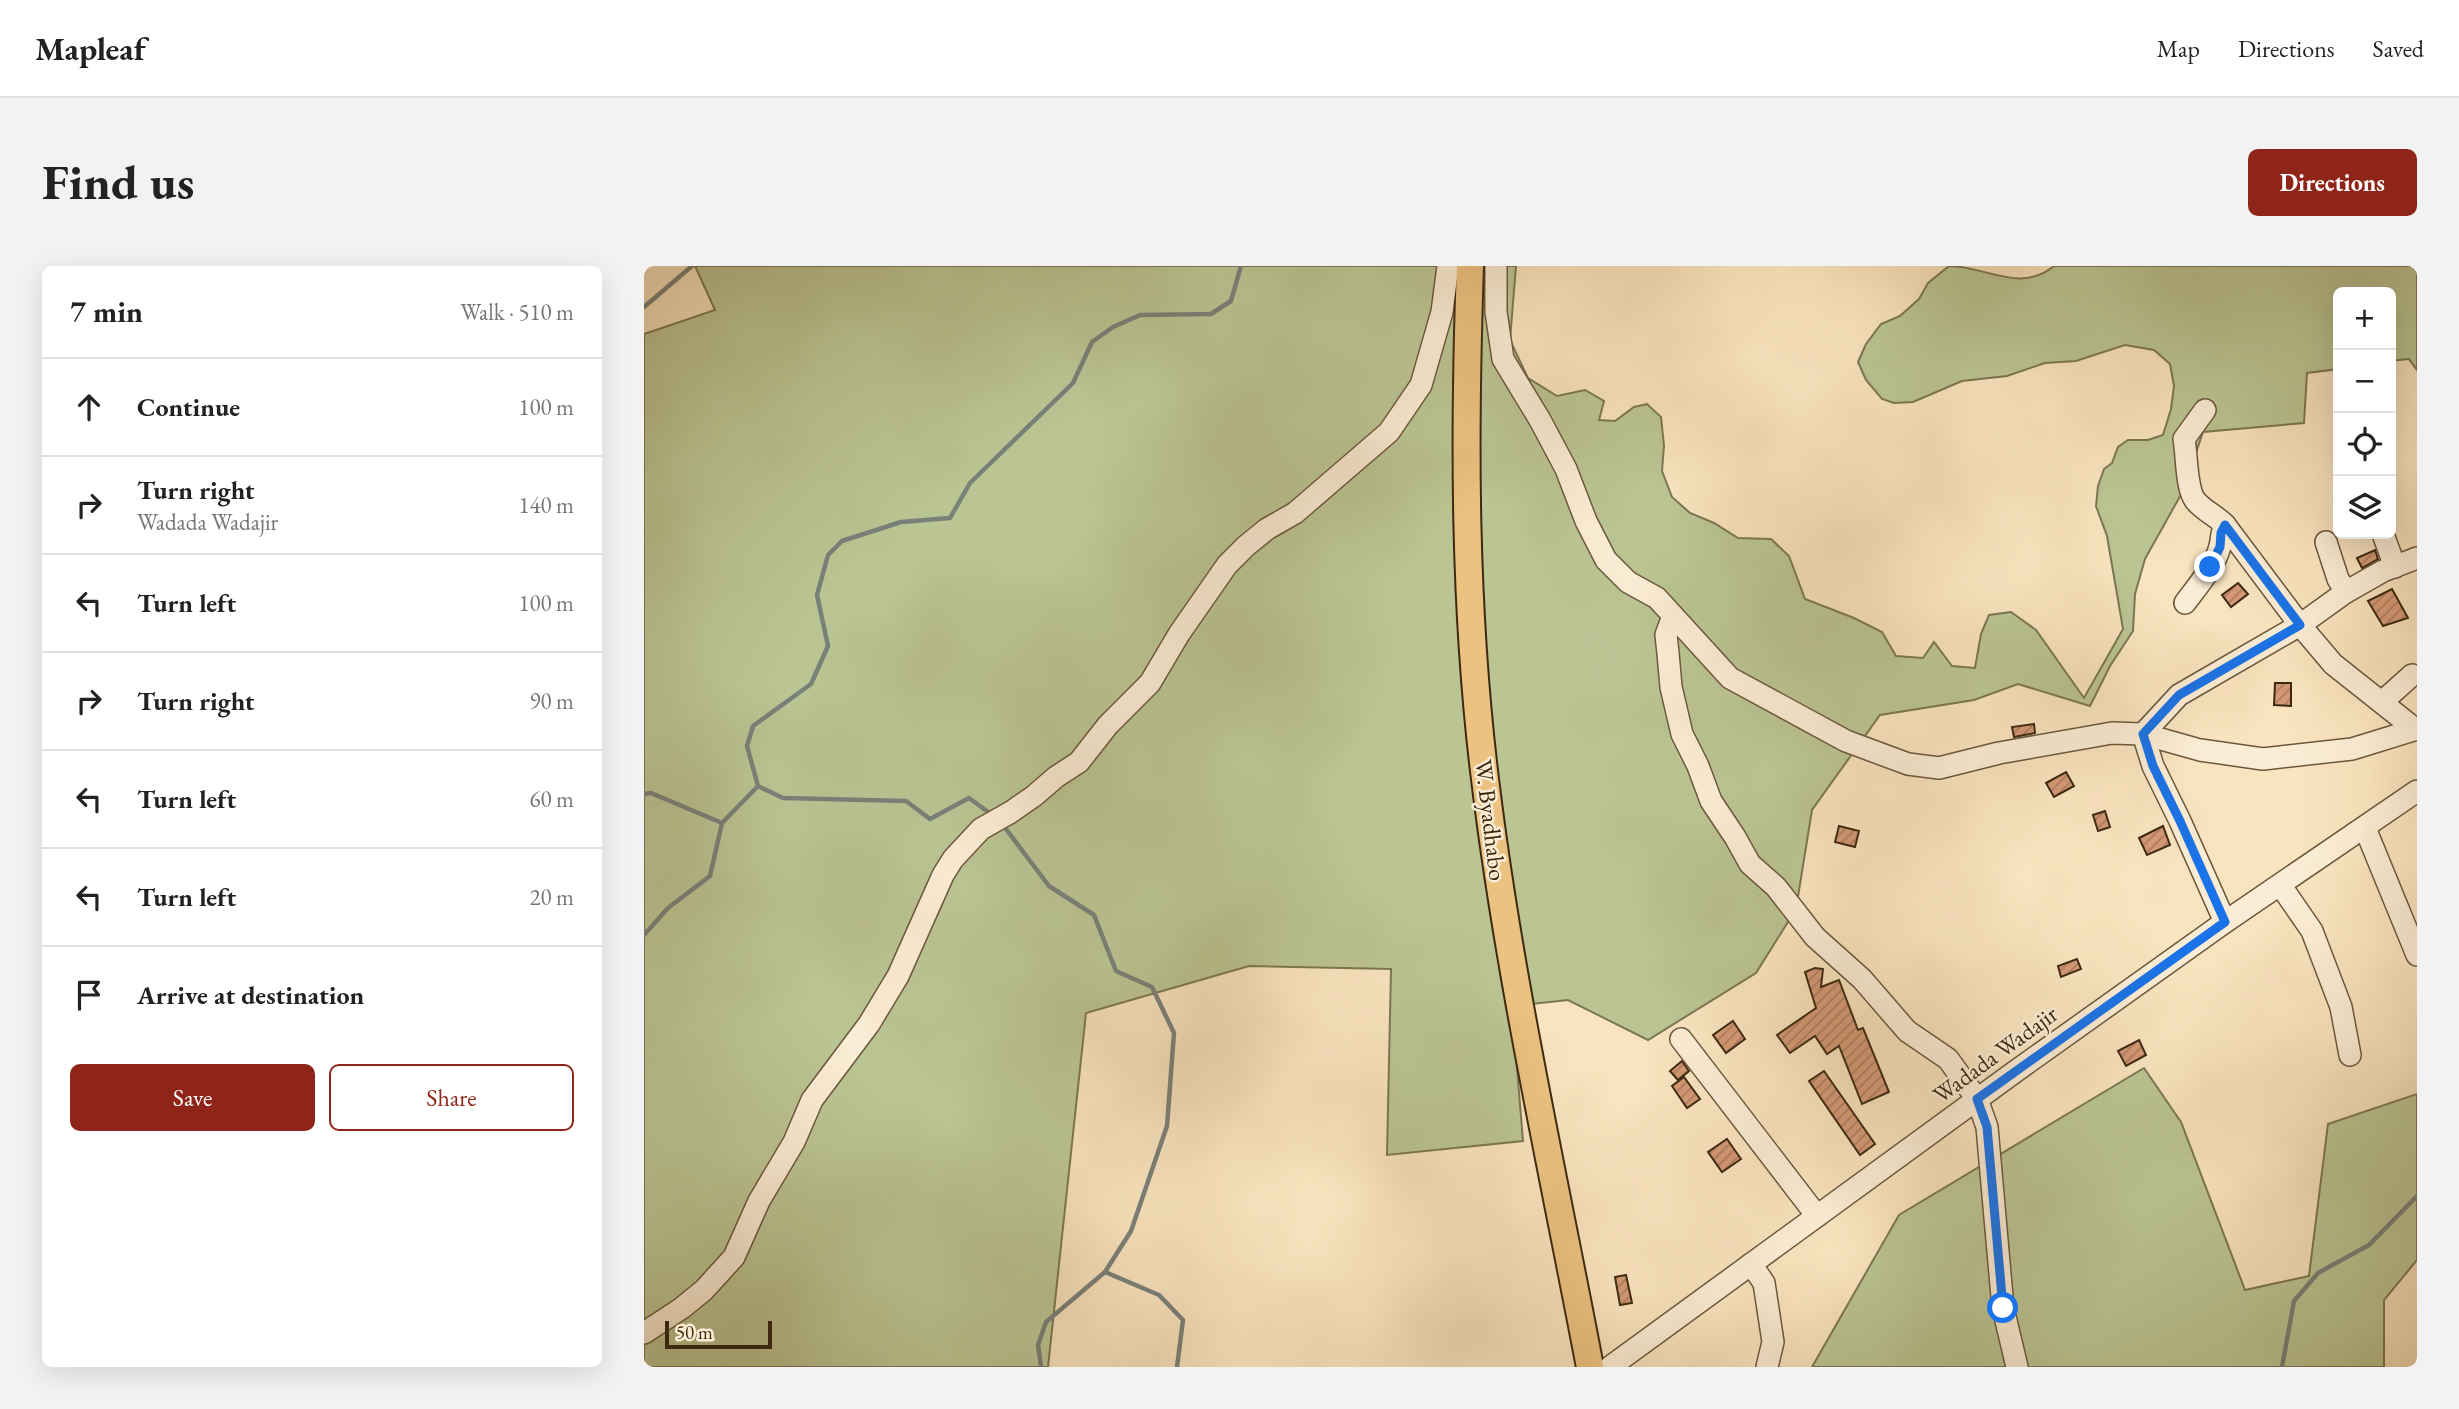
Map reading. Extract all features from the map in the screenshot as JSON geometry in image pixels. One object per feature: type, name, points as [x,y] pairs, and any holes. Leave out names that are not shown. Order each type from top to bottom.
[{"type":"main road","name":"W. Byadhabo","points":[[1469,266],[1465,400],[1468,525],[1475,686],[1484,777],[1503,918],[1590,1367]]},
{"type":"street","points":[[644,1333],[696,1296],[734,1257],[759,1202],[794,1142],[812,1100],[855,1043],[898,976],[943,875],[960,850],[981,829],[1011,812],[1079,762],[1108,725],[1150,683],[1179,634],[1227,565],[1267,529],[1295,513],[1389,432],[1421,385],[1442,312],[1448,266]]},
{"type":"street","points":[[1496,266],[1496,312],[1503,359],[1566,469],[1586,521],[1606,560],[1628,582],[1657,598],[1699,648],[1730,678],[1846,741],[1908,764],[1939,768],[1999,753],[2112,733],[2143,734],[2200,750],[2263,760],[2352,749],[2416,729]]},
{"type":"street","points":[[2205,410],[2184,439],[2191,492],[2196,502],[2225,525],[2300,625],[2333,664],[2416,729]]},
{"type":"street","points":[[2185,603],[2200,584],[2220,547],[2221,533],[2225,525]]},
{"type":"street","points":[[2384,539],[2395,567]]},
{"type":"street","points":[[2326,541],[2338,579],[2346,592]]},
{"type":"street","points":[[2143,734],[2179,695],[2300,625],[2346,592],[2417,558]]},
{"type":"street","points":[[1673,615],[1666,635],[1671,687],[1682,734],[1712,802],[1750,864],[1776,887],[1815,937],[1862,979],[1907,1031],[1948,1059],[1977,1099],[1987,1127],[2003,1308],[2017,1367]]},
{"type":"street","points":[[2382,702],[2412,675]]},
{"type":"street","points":[[2143,734],[2153,766],[2225,922]]},
{"type":"street","name":"Wadada Wadajir","points":[[1610,1367],[1977,1099],[2225,922],[2417,791]]},
{"type":"street","points":[[2365,828],[2417,955]]},
{"type":"street","points":[[2281,886],[2312,931],[2341,1007],[2350,1055]]},
{"type":"street","points":[[1681,1040],[1817,1216]]},
{"type":"street","points":[[1751,1264],[1764,1283],[1773,1342],[1767,1367]]},
{"type":"green space","points":[[695,266],[1516,266],[1510,340],[1528,378],[1557,396],[1585,390],[1604,401],[1599,420],[1615,421],[1634,407],[1647,404],[1661,417],[1664,446],[1662,471],[1672,497],[1690,513],[1714,523],[1738,538],[1771,539],[1789,556],[1805,599],[1882,632],[1896,656],[1923,658],[1934,642],[1952,666],[1975,668],[1981,634],[1989,615],[2011,612],[2036,630],[2084,698],[2123,629],[2107,536],[2096,506],[2098,486],[2104,469],[2112,463],[2118,447],[2128,440],[2148,440],[2163,435],[2171,409],[2174,386],[2170,364],[2154,350],[2125,345],[2076,361],[2045,363],[2007,376],[1962,381],[1913,402],[1894,403],[1882,399],[1866,380],[1858,362],[1866,344],[1881,324],[1900,316],[1919,299],[1928,283],[1949,266],[2028,278],[2054,266],[2417,266],[2417,370],[2409,359],[2396,360],[2396,287],[2333,287],[2333,370],[2307,373],[2304,423],[2203,432],[2183,491],[2145,559],[2135,594],[2133,631],[2110,666],[2090,706],[2018,684],[1974,700],[1880,715],[1812,810],[1796,909],[1756,973],[1648,1040],[1568,1000],[1512,1006],[1523,1141],[1387,1155],[1391,969],[1249,966],[1086,1013],[1048,1367],[644,1367],[644,334],[715,310]]},
{"type":"green space","points":[[2144,1068],[2181,1122],[2245,1290],[2309,1276],[2328,1124],[2417,1094],[2417,1260],[2384,1300],[2384,1367],[1812,1367],[1899,1215]]},
{"type":"building","points":[[2375,550],[2378,559],[2362,568],[2357,558]]},
{"type":"building","points":[[2238,583],[2248,594],[2231,607],[2222,595]]},
{"type":"building","points":[[2392,589],[2408,618],[2383,626],[2368,601]]},
{"type":"building","points":[[2275,683],[2291,683],[2291,706],[2274,705]]},
{"type":"building","points":[[2034,724],[2035,733],[2014,737],[2012,727]]},
{"type":"building","points":[[2066,772],[2074,786],[2054,797],[2046,783]]},
{"type":"building","points":[[2105,811],[2110,827],[2098,831],[2093,815]]},
{"type":"building","points":[[1839,826],[1859,831],[1855,847],[1835,842]]},
{"type":"building","points":[[2163,826],[2170,845],[2147,855],[2139,838]]},
{"type":"building","points":[[2077,959],[2081,969],[2061,977],[2058,966]]},
{"type":"building","points":[[1815,968],[1823,969],[1821,987],[1839,980],[1858,1030],[1863,1028],[1889,1092],[1862,1104],[1839,1046],[1827,1054],[1815,1036],[1790,1053],[1777,1035],[1816,1008],[1805,972]]},
{"type":"building","points":[[1733,1021],[1745,1039],[1726,1053],[1713,1035]]},
{"type":"building","points":[[2139,1040],[2146,1055],[2126,1066],[2118,1051]]},
{"type":"building","points":[[1682,1061],[1689,1071],[1678,1080],[1670,1071]]},
{"type":"building","points":[[1824,1071],[1875,1144],[1860,1155],[1809,1081]]},
{"type":"building","points":[[1684,1077],[1700,1099],[1687,1108],[1672,1086]]},
{"type":"building","points":[[1727,1139],[1741,1159],[1722,1172],[1708,1152]]},
{"type":"building","points":[[1626,1275],[1632,1303],[1620,1305],[1615,1277]]},
{"type":"waterway","points":[[644,307],[692,266]]},
{"type":"waterway","points":[[644,935],[668,908],[710,876],[722,823],[758,786],[747,746],[753,726],[811,684],[828,646],[817,595],[828,555],[842,541],[901,522],[950,518],[970,483],[1073,383],[1092,342],[1113,327],[1140,315],[1211,314],[1231,301],[1241,266]]},
{"type":"waterway","points":[[758,786],[783,798],[906,801],[930,819],[969,798],[991,814]]},
{"type":"waterway","points":[[644,794],[651,793],[722,823]]},
{"type":"waterway","points":[[1003,825],[1049,886],[1094,915],[1116,971],[1152,987],[1174,1033],[1167,1126],[1131,1231],[1105,1272],[1046,1322],[1038,1345],[1041,1367]]},
{"type":"waterway","points":[[2282,1367],[2294,1301],[2318,1273],[2369,1245],[2417,1196]]},
{"type":"waterway","points":[[1105,1272],[1159,1295],[1183,1320],[1177,1367]]},
{"type":"route","points":[[2003,1308],[1987,1127],[1977,1099],[2225,922],[2153,766],[2143,734],[2179,695],[2300,625],[2225,525],[2221,533],[2220,547],[2210,567]]}]
